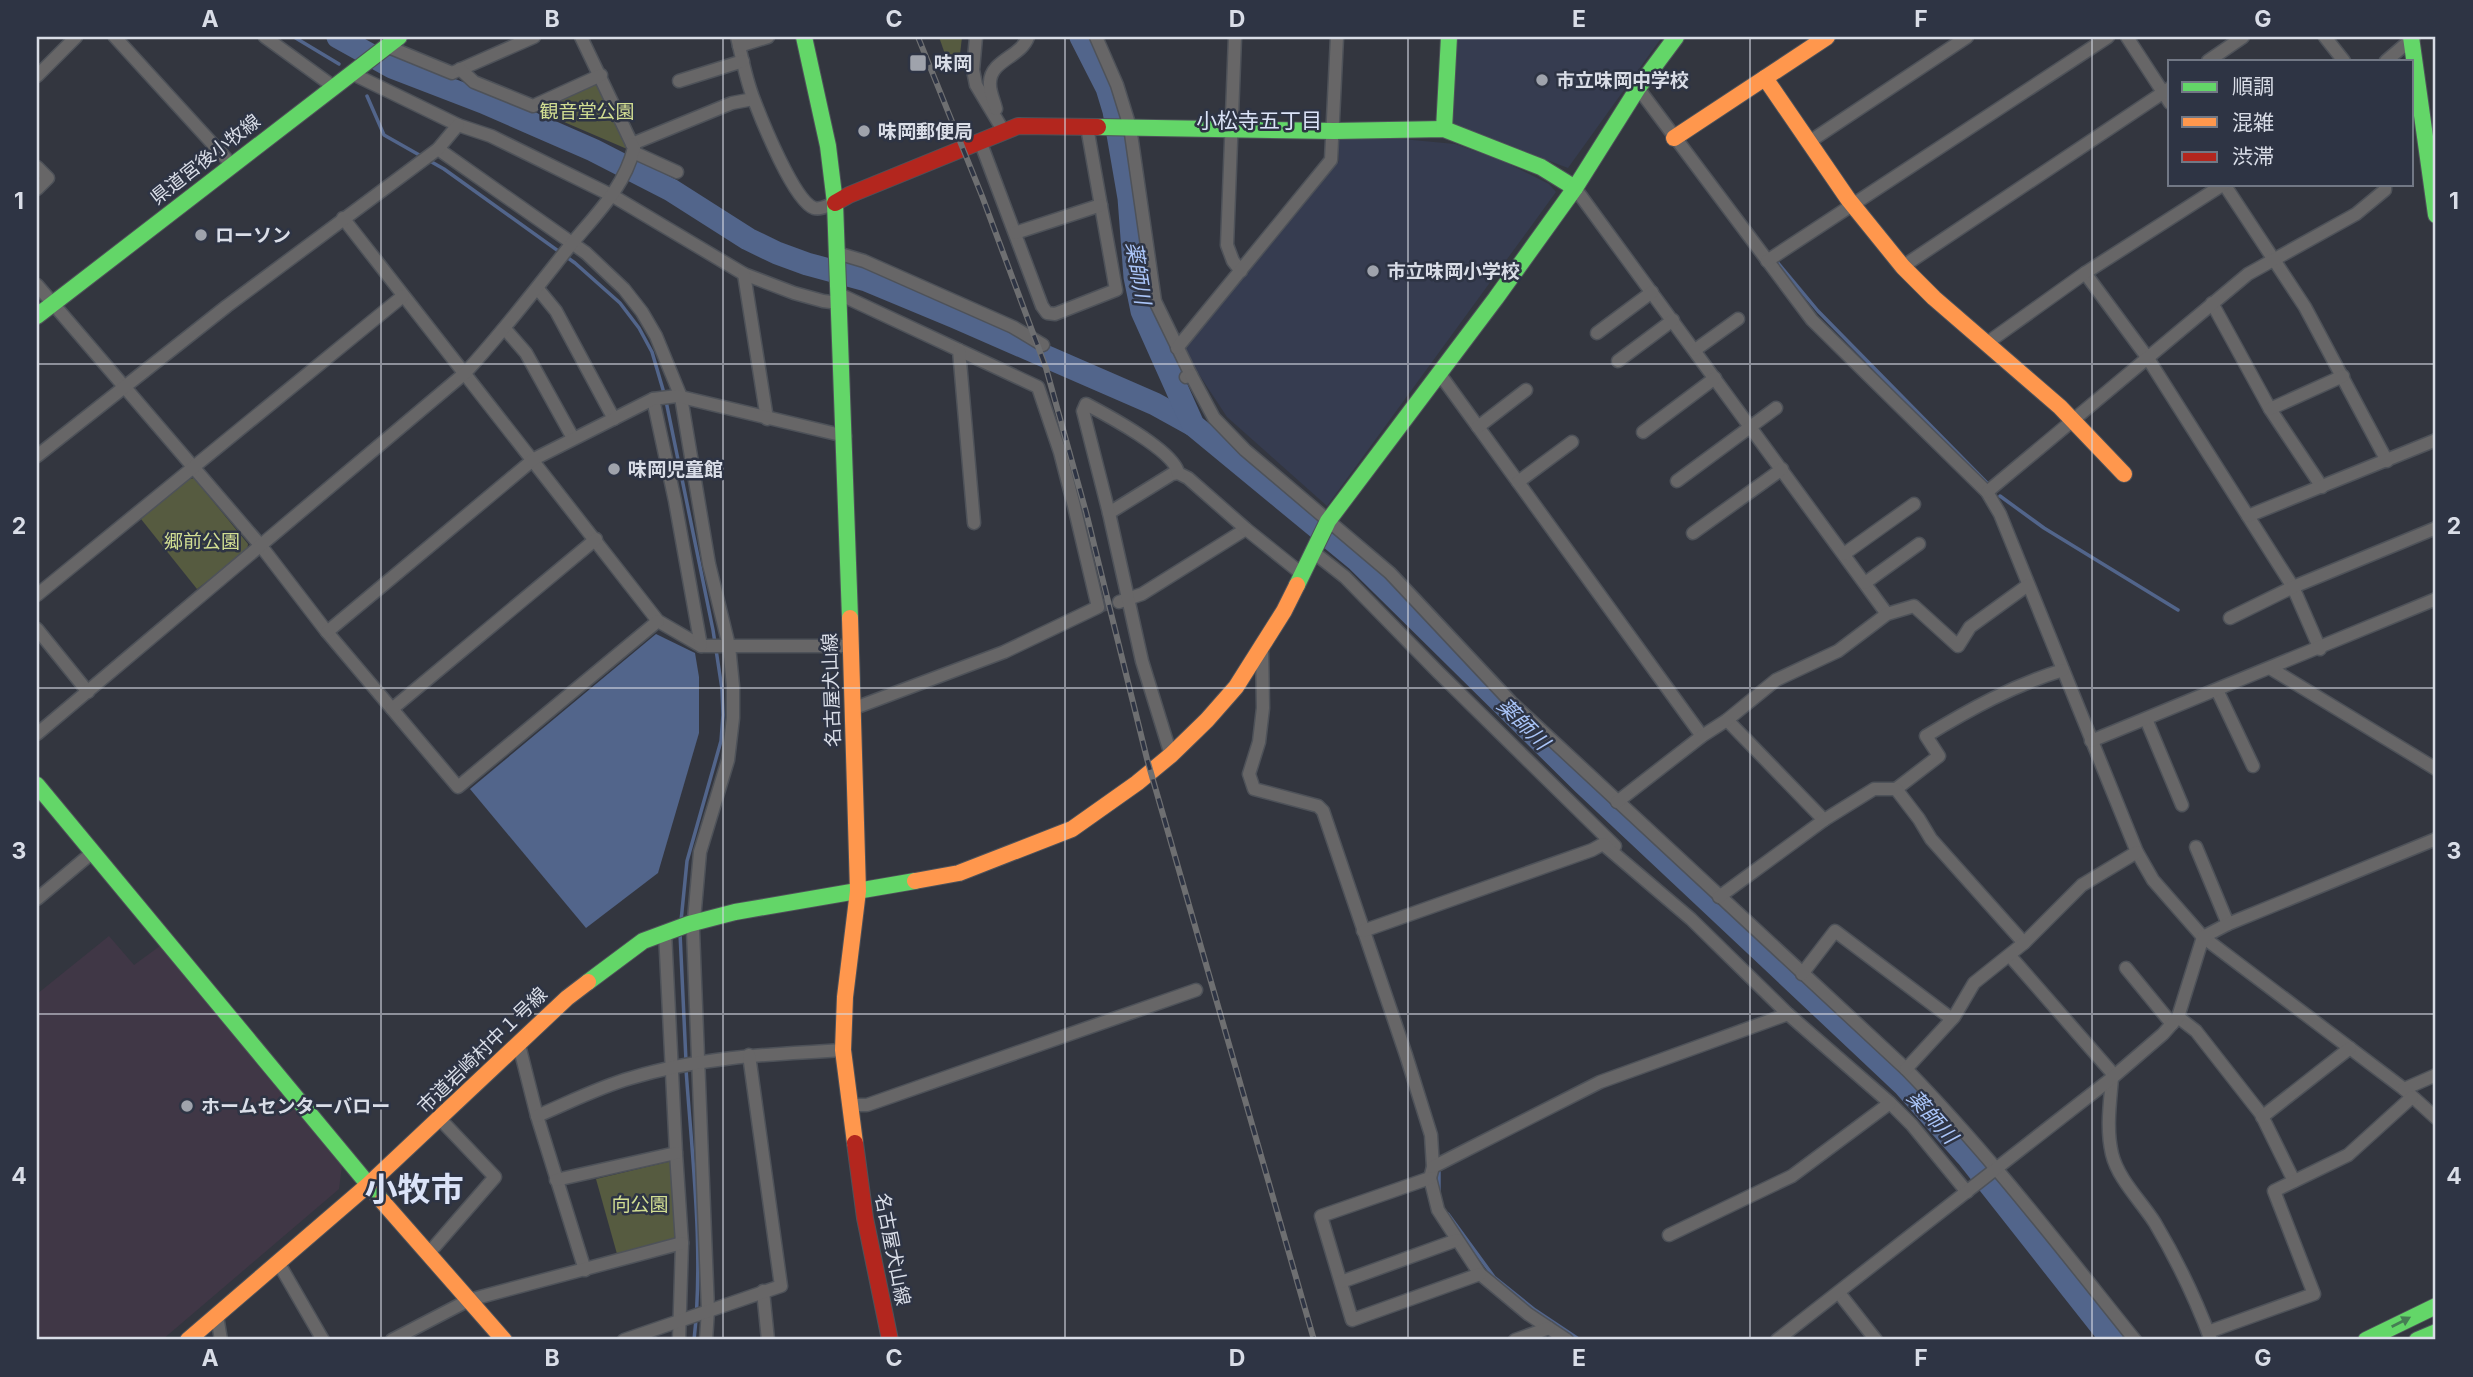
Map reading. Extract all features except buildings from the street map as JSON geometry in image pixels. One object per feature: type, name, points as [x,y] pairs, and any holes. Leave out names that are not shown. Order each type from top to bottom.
[{"type":"main road","name":"名古屋犬山線","points":[[804,37],[828,146],[835,203],[845,436],[858,891],[845,997],[843,1050],[864,1218],[890,1340]]},
{"type":"main road","points":[[1444,129],[1449,37]]},
{"type":"main road","name":"市道岩崎村中１号線","points":[[188,1340],[368,1185],[567,998],[615,960],[643,942],[691,923],[779,903],[959,873],[1072,829],[1138,783],[1171,755],[1236,687],[1262,648],[1328,521],[1575,188],[1638,88],[1676,37]]},
{"type":"main road","points":[[1674,138],[1827,37]]},
{"type":"main road","points":[[2412,38],[2436,215]]},
{"type":"main road","name":"県道宮後小牧線","points":[[37,316],[356,70],[390,40]]},
{"type":"main road","points":[[1765,78],[1851,204],[1902,267],[1944,308],[2074,419],[2124,474]]},
{"type":"main road","points":[[835,203],[980,141],[1000,123],[1018,126],[1334,131],[1444,129],[1541,167],[1575,188]]},
{"type":"main road","points":[[37,786],[368,1185],[504,1340]]},
{"type":"main road","points":[[2367,1340],[2436,1306]]},
{"type":"main road","points":[[2417,1340],[2436,1332]]},
{"type":"street","points":[[38,73],[76,37]]},
{"type":"street","points":[[115,37],[232,165]]},
{"type":"street","points":[[265,37],[334,86]]},
{"type":"street","points":[[390,40],[452,73],[534,37]]},
{"type":"street","points":[[581,37],[601,75],[632,152],[677,172]]},
{"type":"street","points":[[768,37],[738,41],[753,99],[779,157],[802,198],[811,207],[819,209],[835,203]]},
{"type":"street","points":[[975,37],[973,70],[976,85],[1000,123]]},
{"type":"street","points":[[1000,123],[991,91],[991,75],[997,66],[1024,46],[1028,37]]},
{"type":"street","points":[[1096,37],[1118,85],[1130,127],[1154,301],[1188,376],[1228,433],[1390,573],[1511,702],[1906,1069],[1996,1169],[2136,1340]]},
{"type":"street","points":[[1235,37],[1227,244],[1233,261],[1241,271]]},
{"type":"street","points":[[1177,348],[1329,164],[1333,155],[1338,37]]},
{"type":"street","points":[[1809,142],[1967,37]]},
{"type":"street","points":[[1767,261],[2108,37]]},
{"type":"street","points":[[1902,267],[2168,94],[2127,37]]},
{"type":"street","points":[[2209,60],[2243,37]]},
{"type":"street","points":[[2325,37],[2343,60]]},
{"type":"street","points":[[2387,60],[2412,38]]},
{"type":"street","points":[[679,80],[743,61]]},
{"type":"street","points":[[460,69],[474,82],[533,106],[601,75]]},
{"type":"street","points":[[356,70],[458,125],[491,136],[616,191],[744,274],[823,301],[839,295],[1038,387],[1071,492],[1098,607],[1004,652],[852,709]]},
{"type":"street","points":[[1638,88],[1812,320],[1987,492],[2000,514],[2137,852],[2154,880],[2203,937],[2408,1093],[2436,1118]]},
{"type":"street","points":[[37,734],[465,373],[538,289],[616,191],[632,152],[732,103],[753,99]]},
{"type":"street","points":[[37,456],[227,306],[438,149],[458,125]]},
{"type":"street","points":[[980,141],[1044,310],[1055,314],[1116,290],[1087,127]]},
{"type":"street","points":[[438,149],[570,246],[586,253],[624,289],[642,312],[667,360],[679,396],[733,686],[733,718],[728,760],[701,852],[691,923],[706,1340]]},
{"type":"street","points":[[37,167],[48,178],[37,189]]},
{"type":"street","points":[[1987,343],[2085,273],[2221,186]]},
{"type":"street","points":[[2225,186],[2305,307],[2387,461]]},
{"type":"street","points":[[1987,492],[2248,274],[2356,214],[2385,190],[2385,186]]},
{"type":"street","points":[[1575,188],[1887,614]]},
{"type":"street","points":[[1015,233],[1101,205]]},
{"type":"street","points":[[343,218],[659,621],[701,646],[850,646]]},
{"type":"street","points":[[837,254],[864,261],[1013,327],[1043,345]]},
{"type":"street","points":[[2085,273],[2147,357],[2293,587],[2320,649]]},
{"type":"street","points":[[744,274],[767,419]]},
{"type":"street","points":[[37,285],[261,547],[327,632],[458,787],[659,621]]},
{"type":"street","points":[[538,289],[556,311],[614,419]]},
{"type":"street","points":[[1597,332],[1652,292]]},
{"type":"street","points":[[37,595],[403,296]]},
{"type":"street","points":[[2212,303],[2270,409],[2322,487]]},
{"type":"street","points":[[1618,361],[1673,320]]},
{"type":"street","points":[[1695,350],[1738,320]]},
{"type":"street","points":[[505,328],[526,353],[573,438]]},
{"type":"street","points":[[959,350],[974,523]]},
{"type":"street","points":[[1439,373],[1702,736]]},
{"type":"street","points":[[2270,409],[2343,376]]},
{"type":"street","points":[[1643,432],[1715,378]]},
{"type":"street","points":[[1478,427],[1526,390]]},
{"type":"street","points":[[327,632],[534,460],[655,398],[679,396],[845,436]]},
{"type":"street","points":[[655,398],[701,646]]},
{"type":"street","points":[[1171,755],[1123,601],[1109,513],[1083,411],[1086,404],[1145,439],[1172,461],[1178,473]]},
{"type":"street","points":[[1677,481],[1776,408]]},
{"type":"street","points":[[2248,516],[2436,440]]},
{"type":"street","points":[[1518,482],[1572,442]]},
{"type":"street","points":[[1693,533],[1782,469]]},
{"type":"street","points":[[1109,513],[1172,474],[1178,473],[1188,478],[1302,574]]},
{"type":"street","points":[[1843,554],[1914,504]]},
{"type":"street","points":[[2230,618],[2293,587],[2436,528]]},
{"type":"street","points":[[1123,601],[1142,594],[1246,529]]},
{"type":"street","points":[[392,709],[596,539]]},
{"type":"street","points":[[1865,583],[1919,544]]},
{"type":"street","points":[[1312,551],[1345,578],[1447,682],[1642,872],[1647,881]]},
{"type":"street","points":[[1617,802],[1776,680],[1838,651],[1887,614],[1914,606],[1958,646],[1970,627],[2028,585]]},
{"type":"street","points":[[2091,741],[2436,599]]},
{"type":"street","points":[[37,629],[88,692]]},
{"type":"street","points":[[1262,648],[1263,708],[1259,742],[1249,774],[1254,789],[1318,806],[1323,811],[1431,1135],[1431,1172],[1438,1210],[1480,1274],[1528,1314],[1567,1340]]},
{"type":"street","points":[[2270,668],[2436,769]]},
{"type":"street","points":[[1719,897],[1824,820],[1874,789],[1896,789],[1938,756],[1926,736],[2000,694],[2063,670]]},
{"type":"street","points":[[2217,690],[2253,765]]},
{"type":"street","points":[[2146,719],[2182,805]]},
{"type":"street","points":[[1727,720],[1824,820]]},
{"type":"street","points":[[1896,789],[1931,839],[2024,943]]},
{"type":"street","points":[[1777,1340],[2113,1076],[2175,1021],[2203,937],[2228,924],[2436,839]]},
{"type":"street","points":[[1363,931],[1602,844],[1690,919],[1788,1014],[1890,1103],[1912,1125],[1967,1192]]},
{"type":"street","points":[[2196,847],[2228,924]]},
{"type":"street","points":[[37,899],[93,852]]},
{"type":"street","points":[[1906,1069],[1952,1019],[1974,983],[2010,956],[2082,885],[2137,852]]},
{"type":"street","points":[[1802,974],[1835,931],[1952,1019]]},
{"type":"street","points":[[665,932],[682,1243],[684,1319],[680,1340]]},
{"type":"street","points":[[2010,956],[2113,1076],[2109,1105],[2112,1155],[2176,1260],[2210,1336],[2314,1294],[2274,1191],[2348,1155],[2408,1093],[2436,1075]]},
{"type":"street","points":[[2126,968],[2175,1021],[2196,1031],[2262,1117],[2294,1181]]},
{"type":"street","points":[[849,1105],[867,1105],[1196,990]]},
{"type":"street","points":[[1480,1274],[1352,1320],[1321,1216],[1431,1172],[1600,1082],[1788,1014]]},
{"type":"street","points":[[519,1045],[556,1181],[585,1270]]},
{"type":"street","points":[[2262,1117],[2350,1048]]},
{"type":"street","points":[[537,1116],[629,1078],[674,1067],[749,1055],[843,1050]]},
{"type":"street","points":[[624,1340],[781,1286],[749,1055]]},
{"type":"street","points":[[1669,1235],[1792,1176],[1890,1103]]},
{"type":"street","points":[[429,1253],[495,1177],[440,1119]]},
{"type":"street","points":[[556,1181],[676,1153]]},
{"type":"street","points":[[1341,1282],[1457,1240]]},
{"type":"street","points":[[392,1340],[469,1300],[682,1243]]},
{"type":"street","points":[[278,1262],[323,1340]]},
{"type":"street","points":[[763,1292],[768,1340]]},
{"type":"street","points":[[1839,1293],[1876,1340]]},
{"type":"street","points":[[217,1316],[221,1340]]},
{"type":"street","points":[[1515,1340],[1549,1328]]},
{"type":"shaded area","name":"市立味岡中学校","points":[[1456,37],[1662,37],[1568,168],[1451,124]]},
{"type":"shaded area","name":"市立味岡小学校","points":[[1381,137],[1455,144],[1503,161],[1549,184],[1556,192],[1327,506],[1227,417],[1183,350],[1339,161],[1339,138]]},
{"type":"shaded area","points":[[109,936],[134,965],[160,946],[342,1166],[339,1189],[162,1340],[37,1340],[37,994]]},
{"type":"green space","points":[[939,37],[962,37],[958,72],[951,71]]},
{"type":"green space","name":"観音堂公園","points":[[596,84],[627,149],[536,110]]},
{"type":"green space","name":"郷前公園","points":[[194,478],[248,544],[247,551],[197,589],[141,519],[187,480]]},
{"type":"green space","name":"向公園","points":[[672,1161],[678,1238],[617,1254],[596,1179]]},
{"type":"water","points":[[656,634],[695,653],[699,677],[699,733],[658,873],[586,928],[470,789]]},
{"type":"waterway","points":[[294,37],[339,64]]},
{"type":"waterway","points":[[338,37],[392,67],[483,102],[593,150],[671,190],[748,239],[777,253],[866,280],[1155,404],[1193,425]]},
{"type":"waterway","name":"薬師川","points":[[1081,37],[1107,88],[1114,111],[1129,198],[1135,277],[1142,311],[1193,425],[1358,561],[1582,782],[1904,1085],[1967,1156],[2112,1340]]},
{"type":"waterway","points":[[367,96],[384,135],[444,169],[575,263],[620,303],[639,328],[652,352],[664,393]]},
{"type":"waterway","points":[[1778,263],[1818,311],[1989,485]]},
{"type":"waterway","points":[[666,401],[713,630],[723,715],[721,741],[687,861],[681,921]]},
{"type":"waterway","points":[[2000,496],[2044,528],[2178,610]]},
{"type":"waterway","points":[[680,933],[686,1061]]},
{"type":"waterway","points":[[686,1069],[697,1239],[694,1340]]},
{"type":"waterway","points":[[1439,1172],[1439,1191]]},
{"type":"waterway","points":[[1448,1214],[1494,1277],[1535,1310],[1580,1340]]},
{"type":"tunnel","points":[[1098,607],[1119,602]]},
{"type":"railway","points":[[918,37],[982,196],[1046,368],[1086,512],[1147,759],[1314,1340]]},
{"type":"traffic: fast","points":[[37,316],[399,37]]},
{"type":"traffic: fast","points":[[804,37],[828,146],[835,203],[850,618]]},
{"type":"traffic: fast","points":[[1444,129],[1449,37]]},
{"type":"traffic: fast","points":[[1297,585],[1328,521],[1496,298],[1575,188],[1638,88],[1676,37]]},
{"type":"traffic: fast","points":[[2411,37],[2436,215]]},
{"type":"traffic: fast","points":[[1098,127],[1334,131],[1444,129],[1541,167],[1575,188]]},
{"type":"traffic: fast","points":[[37,785],[382,1201]]},
{"type":"traffic: fast","points":[[588,982],[643,941],[689,924],[735,912],[915,881]]},
{"type":"traffic: fast","points":[[2366,1340],[2436,1306]]},
{"type":"traffic: fast","points":[[2417,1340],[2436,1332]]},
{"type":"traffic: slow","points":[[1674,138],[1827,37]]},
{"type":"traffic: slow","points":[[1765,78],[1848,199],[1903,267],[1934,298],[2060,407],[2124,474]]},
{"type":"traffic: slow","points":[[915,881],[959,873],[1072,829],[1137,783],[1171,755],[1236,687],[1284,611],[1297,585]]},
{"type":"traffic: slow","points":[[850,618],[858,891],[845,997],[843,1050],[855,1143]]},
{"type":"traffic: slow","points":[[188,1340],[368,1185],[567,998],[588,982]]},
{"type":"traffic: slow","points":[[382,1201],[504,1340]]},
{"type":"traffic: jam","points":[[835,203],[1018,126],[1098,127]]},
{"type":"traffic: jam","points":[[855,1143],[865,1218],[890,1340]]},
{"type":"place","name":"味岡","points":[[918,63]]},
{"type":"place","name":"市立味岡中学校","points":[[1542,80]]},
{"type":"place","name":"味岡郵便局","points":[[864,131]]},
{"type":"place","name":"ローソン","points":[[201,235]]},
{"type":"place","name":"市立味岡小学校","points":[[1373,271]]},
{"type":"place","name":"味岡児童館","points":[[614,469]]},
{"type":"place","name":"ホームセンターバロー","points":[[187,1106]]},
{"type":"district","name":"小松寺五丁目","points":[[1259,121]]},
{"type":"district","name":"小牧市","points":[[414,1189]]}]
